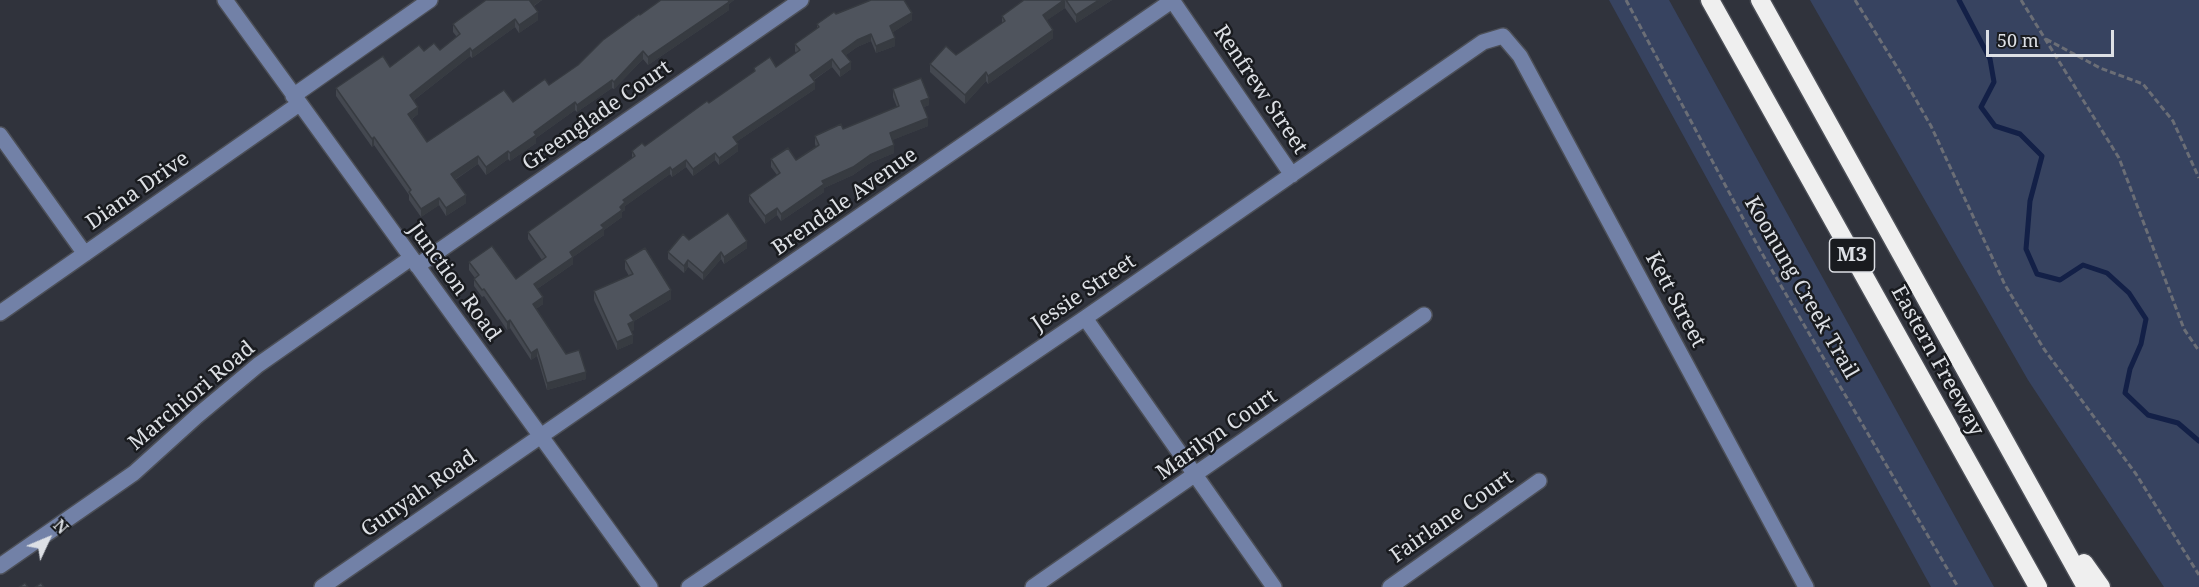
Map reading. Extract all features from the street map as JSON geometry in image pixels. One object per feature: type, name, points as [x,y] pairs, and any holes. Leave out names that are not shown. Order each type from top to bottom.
[{"type":"highway","name":"Eastern Freeway","points":[[1710,0],[2037,587]]},
{"type":"highway","name":"Eastern Freeway","points":[[1760,0],[2086,587]]},
{"type":"highway","points":[[2024,475],[2101,587]]},
{"type":"street","name":"Junction Road","points":[[225,0],[650,587]]},
{"type":"street","name":"Diana Drive","points":[[0,313],[85,254],[430,0]]},
{"type":"street","name":"Greenglade Court","points":[[414,262],[801,0]]},
{"type":"street","name":"Renfrew Street","points":[[1173,0],[1292,175]]},
{"type":"street","name":"Brendale Avenue","points":[[541,437],[1173,0]]},
{"type":"street","name":"Jessie Street","points":[[689,587],[1085,318],[1483,42],[1503,36]]},
{"type":"street","name":"Kett Street","points":[[1503,36],[1520,56],[1806,587]]},
{"type":"street","points":[[0,135],[85,254]]},
{"type":"street","name":"Marchiori Road","points":[[0,566],[134,473],[258,365],[414,262]]},
{"type":"street","name":"Marilyn Court","points":[[1033,587],[1196,476],[1424,315]]},
{"type":"street","points":[[1085,318],[1274,587]]},
{"type":"street","name":"Gunyah Road","points":[[322,587],[541,437]]},
{"type":"street","name":"Fairlane Court","points":[[1390,587],[1539,481]]},
{"type":"path","name":"Koonung Creek Trail","points":[[1626,0],[1760,250],[1958,587]]},
{"type":"path","points":[[1855,0],[1931,126],[2005,285],[2044,349],[2136,474],[2199,575]]},
{"type":"path","points":[[2021,0],[2119,158],[2184,329],[2199,351]]},
{"type":"path","points":[[2045,39],[2100,68],[2143,84],[2173,121],[2199,178]]},
{"type":"shaded area","points":[[1609,0],[1669,0],[1994,587],[1931,587]]},
{"type":"shaded area","points":[[1810,0],[2199,0],[2199,587],[2164,587],[2028,380]]},
{"type":"building","points":[[486,0],[531,0],[538,12],[519,25],[515,19],[472,51],[470,48],[410,95],[418,107],[408,114],[427,142],[504,90],[513,102],[545,79],[549,85],[578,65],[603,40],[661,0],[728,0],[729,2],[648,57],[643,51],[614,82],[612,80],[577,105],[575,102],[534,132],[536,135],[510,153],[508,151],[486,167],[478,156],[451,174],[466,195],[446,208],[439,198],[421,209],[409,192],[411,190],[374,137],[372,139],[336,88],[383,56],[390,67],[419,45],[424,51],[434,43],[440,50],[460,34],[453,24]]},
{"type":"building","points":[[871,0],[904,0],[912,13],[890,26],[895,38],[876,46],[871,34],[857,40],[842,51],[851,62],[840,70],[832,59],[810,75],[815,82],[733,137],[738,144],[719,158],[715,153],[693,169],[686,160],[672,170],[670,167],[623,200],[625,202],[620,207],[622,210],[601,225],[604,228],[570,252],[573,257],[534,284],[543,297],[533,304],[566,354],[579,350],[586,372],[547,383],[537,349],[531,353],[510,320],[507,322],[484,289],[482,290],[474,279],[479,275],[469,262],[492,246],[516,279],[546,257],[528,232],[635,156],[632,151],[642,143],[645,146],[707,101],[709,103],[755,71],[754,68],[770,57],[776,67],[800,50],[795,44],[819,27],[817,24],[834,12],[836,14]]},
{"type":"building","points":[[1024,0],[1064,0],[1043,15],[1053,30],[988,76],[986,72],[965,95],[930,64],[946,46],[956,55],[1005,21],[1002,16]]},
{"type":"building","points":[[1066,0],[1099,0],[1076,15]]},
{"type":"building","points":[[921,78],[929,98],[921,101],[928,118],[890,133],[894,145],[822,181],[824,184],[781,214],[777,208],[765,216],[749,195],[780,173],[771,159],[788,148],[796,160],[819,145],[815,136],[841,124],[843,129],[899,106],[893,89]]},
{"type":"building","points":[[728,213],[747,241],[724,257],[721,252],[703,273],[688,260],[684,266],[668,252],[683,234],[689,240]]},
{"type":"building","points":[[645,248],[671,290],[630,315],[634,321],[628,324],[633,335],[617,342],[594,291],[633,274],[625,260]]},
{"type":"waterway","points":[[1959,0],[1990,59],[1994,82],[1981,107],[1995,126],[2020,134],[2042,156],[2030,201],[2026,249],[2037,274],[2060,280],[2083,265],[2107,273],[2129,293],[2146,319],[2141,344],[2130,369],[2125,393],[2148,415],[2178,423],[2199,441]]}]
